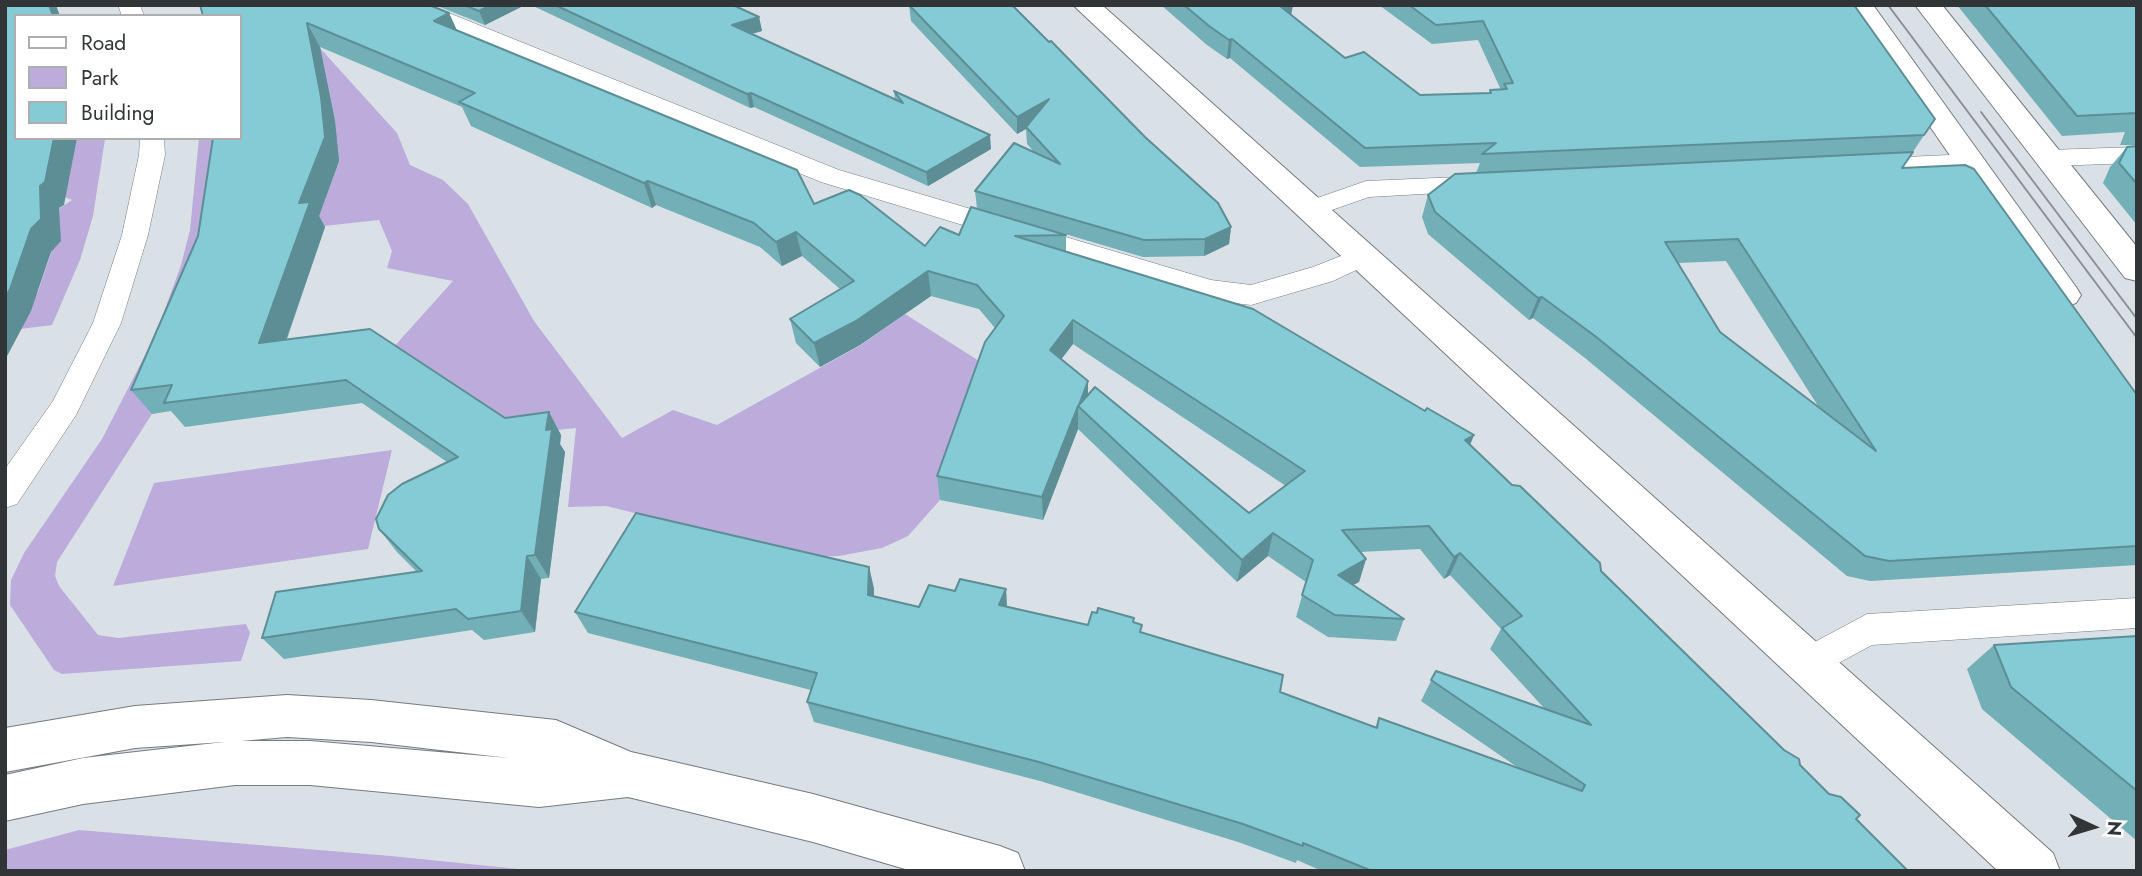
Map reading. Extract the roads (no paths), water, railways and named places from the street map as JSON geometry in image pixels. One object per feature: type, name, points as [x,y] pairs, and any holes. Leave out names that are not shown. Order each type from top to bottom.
[{"type":"main road","points":[[1086,5],[2035,871]]},
{"type":"main road","points":[[1859,5],[2083,321]]},
{"type":"main road","points":[[1928,5],[2137,270]]},
{"type":"main road","points":[[5,750],[135,727],[287,716],[370,721],[556,742],[628,774],[813,818],[1000,871]]},
{"type":"main road","points":[[5,798],[83,781],[235,763],[310,763],[539,784],[628,774]]},
{"type":"street","points":[[409,5],[830,176],[1210,290],[1251,295],[1322,274],[1361,257]]},
{"type":"street","points":[[5,495],[65,407],[107,323],[135,235],[152,155],[152,140]]},
{"type":"street","points":[[2049,158],[2137,155]]},
{"type":"street","points":[[1836,168],[1970,162]]},
{"type":"street","points":[[1309,210],[1366,189],[1504,183]]},
{"type":"street","points":[[1809,663],[1867,630],[2137,613]]},
{"type":"tram line","points":[[1888,5],[2137,338]]},
{"type":"tram line","points":[[1981,112],[2137,319]]}]
